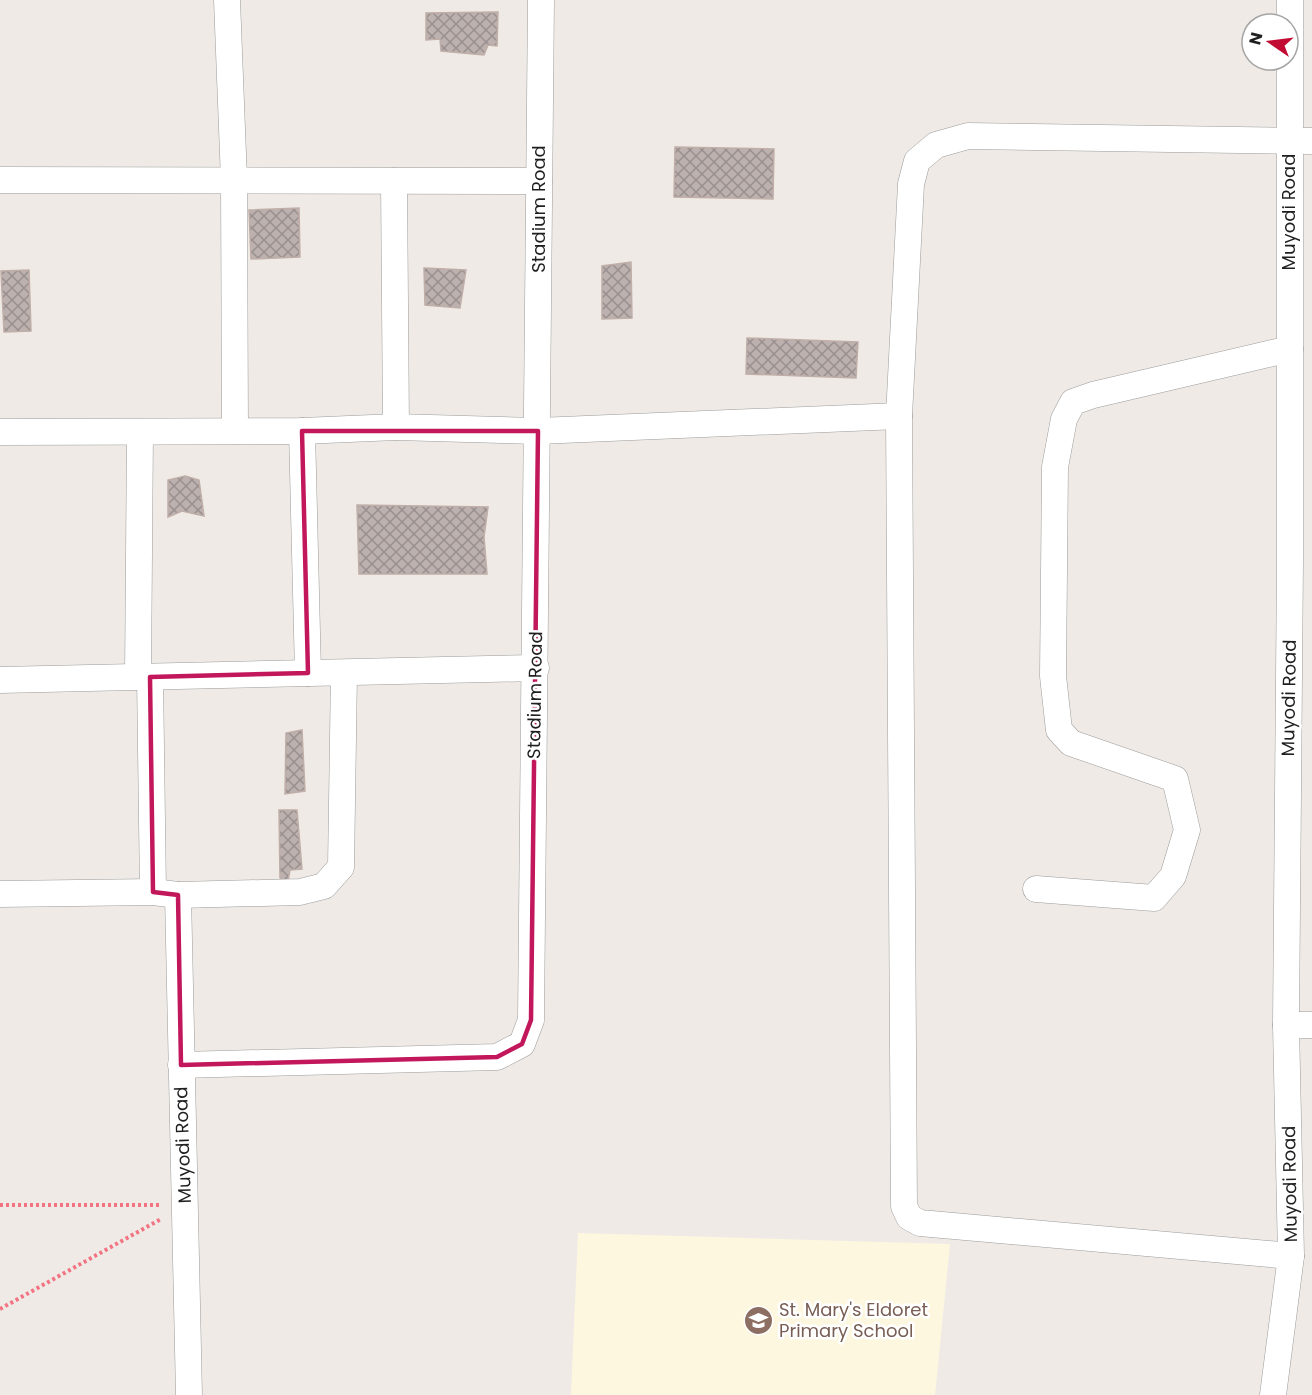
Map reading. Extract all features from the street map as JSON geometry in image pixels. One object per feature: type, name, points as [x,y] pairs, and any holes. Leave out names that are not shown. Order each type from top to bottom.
[{"type":"street","points":[[228,0],[234,180],[235,431]]},
{"type":"street","name":"Stadium Road","points":[[181,1065],[496,1057],[522,1044],[531,1020],[541,0]]},
{"type":"street","name":"Muyodi Road","points":[[1273,1395],[1292,1256],[1286,1025],[1290,349],[1300,141],[1290,0]]},
{"type":"street","points":[[1292,1256],[921,1223],[909,1217],[904,1206],[899,416],[911,184],[917,161],[936,145],[968,136],[1300,141]]},
{"type":"street","points":[[0,180],[540,181]]},
{"type":"street","points":[[394,181],[396,427]]},
{"type":"street","points":[[1036,889],[1154,898],[1173,876],[1187,830],[1175,779],[1071,742],[1059,730],[1053,676],[1055,467],[1064,418],[1073,402],[1093,395],[1290,349]]},
{"type":"street","points":[[0,432],[302,431],[396,427],[538,431],[899,416]]},
{"type":"street","points":[[302,431],[308,674]]},
{"type":"street","points":[[140,432],[144,677],[153,892]]},
{"type":"street","points":[[0,680],[536,668]]},
{"type":"street","points":[[0,894],[153,892],[178,895],[300,892],[324,886],[341,867],[344,673]]},
{"type":"street","name":"Muyodi Road","points":[[178,895],[189,1395]]},
{"type":"street","points":[[1286,1025],[1312,1025]]},
{"type":"path","points":[[0,1205],[185,1205]]},
{"type":"path","points":[[0,1309],[185,1205]]},
{"type":"highlighted area","points":[[302,431],[538,431],[531,1020],[522,1044],[497,1057],[181,1065],[178,895],[153,892],[150,677],[308,673]]},
{"type":"shaded area","name":"St. Mary's Eldoret Primary School","points":[[578,1233],[950,1244],[935,1395],[571,1395]]},
{"type":"building","points":[[498,12],[497,46],[488,45],[484,55],[441,51],[440,39],[426,40],[426,13]]},
{"type":"building","points":[[675,147],[774,149],[773,199],[674,197]]},
{"type":"building","points":[[299,208],[300,257],[251,259],[249,210]]},
{"type":"building","points":[[631,262],[632,318],[602,319],[602,266]]},
{"type":"building","points":[[424,268],[466,270],[460,308],[425,305]]},
{"type":"building","points":[[29,270],[31,331],[4,332],[1,271]]},
{"type":"building","points":[[747,338],[858,342],[856,378],[746,374]]},
{"type":"building","points":[[185,476],[199,480],[204,516],[182,511],[168,517],[168,480]]},
{"type":"building","points":[[357,505],[488,507],[484,537],[487,574],[359,574]]},
{"type":"building","points":[[302,730],[305,791],[285,794],[286,733]]},
{"type":"building","points":[[279,810],[297,810],[302,869],[290,870],[288,881],[280,878]]},
{"type":"place","name":"St. Mary's Eldoret Primary School","points":[[758,1320]]}]
